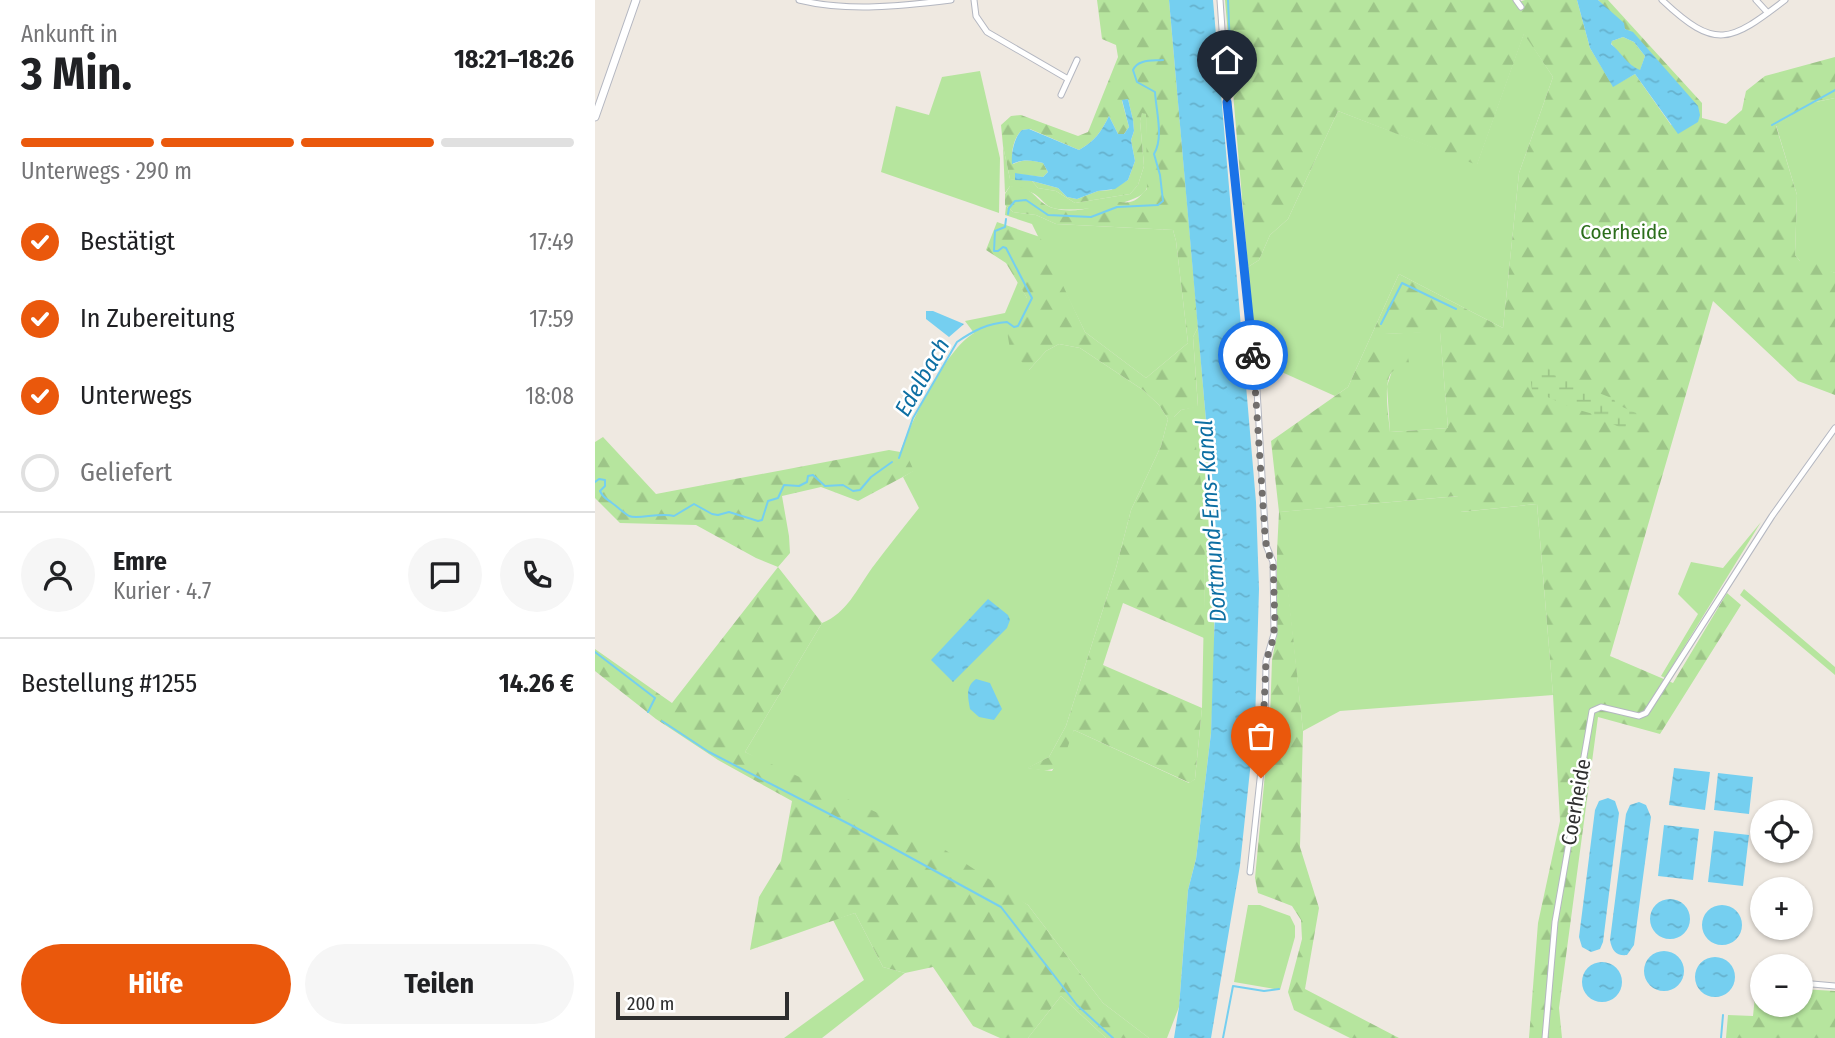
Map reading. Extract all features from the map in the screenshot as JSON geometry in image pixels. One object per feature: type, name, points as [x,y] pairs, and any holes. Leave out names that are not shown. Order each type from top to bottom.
[{"type":"main road","points":[[595,117],[636,0]]},
{"type":"street","points":[[799,0],[915,4],[951,0]]},
{"type":"street","points":[[974,0],[976,16],[987,32],[1067,79]]},
{"type":"street","points":[[1220,0],[1227,102],[1257,390],[1266,545],[1273,562],[1274,577],[1274,634],[1266,661],[1265,733],[1250,872]]},
{"type":"street","points":[[1516,0],[1521,7]]},
{"type":"street","points":[[1662,0],[1685,22],[1712,35],[1737,33],[1785,0]]},
{"type":"street","points":[[1756,0],[1768,13]]},
{"type":"street","points":[[1061,95],[1077,60]]},
{"type":"street","name":"Coerheide","points":[[1545,1038],[1555,922],[1592,711],[1601,707],[1639,716],[1646,713],[1772,516],[1835,428]]},
{"type":"street","points":[[1813,984],[1835,986]]},
{"type":"green space","points":[[1097,0],[1169,0],[1198,327],[1193,337],[1198,407],[1181,410],[1174,417],[1186,418],[1193,425],[1201,483],[1205,559],[1204,638],[1123,603],[1103,665],[1202,708],[1195,779],[1190,783],[1074,730],[1061,763],[1050,770],[1027,768],[1049,757],[1066,726],[1116,568],[1131,510],[1161,446],[1168,419],[1159,405],[1143,390],[1080,348],[1059,344],[1046,351],[1029,370],[1010,349],[1007,331],[1027,298],[1006,263],[986,250],[997,222],[1040,237],[1085,332],[1146,378],[1188,343],[1173,230],[1056,224],[1036,215],[1013,212],[1005,205],[1005,194],[1010,186],[1025,189],[1047,205],[1061,210],[1086,209],[1133,201],[1147,189],[1146,114],[1142,113],[1140,121],[1144,166],[1138,185],[1130,194],[1075,203],[1056,191],[1038,188],[1032,181],[1058,188],[1067,197],[1077,199],[1098,191],[1111,190],[1128,180],[1135,161],[1131,140],[1133,120],[1128,99],[1122,101],[1129,127],[1124,134],[1118,134],[1109,116],[1097,136],[1079,150],[1030,129],[1022,130],[1013,146],[1013,164],[1024,161],[1039,162],[1043,163],[1048,172],[1043,177],[1015,174],[1015,180],[1010,179],[1001,125],[1011,116],[1021,115],[1078,136],[1088,132],[1118,57],[1116,45],[1102,39]]},
{"type":"green space","name":"Coerheide","points":[[1225,0],[1513,0],[1515,3],[1525,0],[1577,0],[1590,48],[1613,86],[1635,74],[1671,125],[1698,122],[1627,31],[1598,0],[1608,0],[1702,103],[1702,118],[1726,124],[1742,110],[1746,91],[1765,76],[1835,57],[1835,98],[1810,103],[1776,126],[1797,195],[1795,255],[1800,261],[1816,261],[1835,273],[1835,395],[1798,381],[1713,301],[1610,656],[1673,683],[1727,593],[1741,605],[1660,734],[1598,717],[1559,1008],[1562,1038],[1529,1038],[1538,923],[1560,821],[1553,695],[1537,504],[1460,512],[1458,496],[1280,512],[1303,731],[1300,847],[1319,908],[1305,989],[1399,1038],[1350,1038],[1294,1010],[1288,992],[1302,939],[1301,920],[1292,906],[1258,893],[1255,878],[1268,743],[1274,735],[1270,718],[1272,660],[1277,634],[1279,512],[1271,441],[1348,387],[1399,274],[1503,328],[1519,173],[1553,77],[1524,34],[1477,165],[1338,111],[1288,219],[1270,235],[1259,260],[1248,267]],"holes":[[[1440,332],[1448,428],[1390,432],[1388,382],[1396,368],[1409,363],[1407,351],[1386,352],[1385,334]]]},
{"type":"green space","points":[[1524,33],[1553,77],[1519,173],[1503,328],[1399,274],[1348,387],[1335,396],[1257,361],[1248,267],[1259,260],[1270,235],[1288,219],[1338,111],[1477,164]]},
{"type":"green space","points":[[1623,37],[1634,42],[1645,56],[1640,71],[1622,58],[1611,43]]},
{"type":"green space","points":[[980,71],[1000,158],[999,213],[881,172],[896,106],[929,115],[942,77]]},
{"type":"green space","points":[[1835,98],[1835,273],[1800,261],[1795,255],[1797,195],[1776,125],[1811,103]]},
{"type":"green space","points":[[1142,112],[1146,114],[1149,176],[1146,190],[1140,196],[1103,207],[1073,210],[1050,207],[1033,193],[1010,186],[1005,193],[1003,146],[1010,179],[1032,181],[1038,188],[1056,191],[1075,203],[1130,194],[1138,185],[1144,166],[1140,121]]},
{"type":"green space","points":[[1006,206],[1013,212],[1036,215],[1056,224],[1173,230],[1188,343],[1146,378],[1085,332],[1032,224],[1005,215]]},
{"type":"green space","points":[[1018,282],[1027,298],[1029,370],[1046,351],[1059,344],[1080,348],[1143,390],[1159,405],[1168,419],[1161,446],[1131,510],[1116,568],[1066,726],[1049,757],[1028,768],[1052,771],[1074,730],[1189,783],[1195,779],[1202,708],[1205,559],[1173,418],[1181,410],[1198,406],[1193,337],[1198,327],[1214,514],[1214,672],[1211,733],[1196,859],[1188,890],[1179,1007],[1167,1038],[1149,1038],[1103,1003],[1028,905],[745,752],[822,623],[845,607],[919,508],[903,477],[913,471],[900,453],[912,423],[952,354],[974,333],[965,321],[1005,313]]},
{"type":"green space","points":[[1440,331],[1448,428],[1390,432],[1387,386],[1392,371],[1385,353],[1385,334]]},
{"type":"green space","points":[[1548,367],[1554,375],[1614,399],[1616,404],[1636,413],[1639,420],[1636,424],[1621,428],[1532,390],[1529,368]]},
{"type":"green space","points":[[603,437],[656,494],[889,450],[906,453],[914,471],[858,501],[821,487],[782,496],[790,553],[778,567],[696,525],[620,523],[595,498],[595,442]]},
{"type":"green space","points":[[1459,496],[1461,512],[1537,504],[1553,695],[1340,711],[1303,731],[1279,512]]},
{"type":"green space","points":[[1761,522],[1665,678],[1661,676],[1698,614],[1678,594],[1691,562],[1723,568]]},
{"type":"green space","points":[[778,567],[822,623],[745,752],[915,830],[1028,905],[1103,1003],[1149,1038],[1106,1038],[1061,996],[1028,1038],[1000,1038],[973,1026],[933,967],[905,973],[883,967],[855,913],[750,950],[759,897],[781,861],[792,801],[718,760],[656,719],[595,671],[595,649],[672,703]]},
{"type":"green space","points":[[1744,589],[1835,667],[1835,675],[1740,595]]},
{"type":"green space","points":[[1248,905],[1260,905],[1290,916],[1295,926],[1295,937],[1280,990],[1234,982]]},
{"type":"green space","points":[[855,913],[883,967],[905,973],[822,1038],[784,1038],[864,980],[833,920]]},
{"type":"green space","points":[[1813,990],[1835,991],[1835,1038],[1726,1038],[1728,1015],[1813,1017]]},
{"type":"green space","points":[[1061,996],[1106,1038],[1028,1038]]},
{"type":"water","points":[[1169,0],[1213,0],[1256,502],[1259,589],[1255,723],[1240,865],[1211,1038],[1174,1038],[1188,890],[1196,859],[1211,733],[1215,607],[1214,514]]},
{"type":"water","points":[[1577,0],[1598,0],[1624,23],[1625,29],[1633,32],[1698,106],[1698,122],[1678,134],[1635,74],[1613,87],[1590,48]],"holes":[[[1623,37],[1634,42],[1645,56],[1640,70],[1631,65],[1611,44]]]},
{"type":"water","points":[[1128,99],[1133,120],[1131,140],[1135,161],[1128,180],[1115,189],[1098,191],[1077,199],[1067,197],[1058,188],[1032,181],[1015,180],[1015,173],[1043,177],[1048,172],[1043,163],[1039,162],[1023,161],[1012,164],[1014,146],[1022,130],[1029,129],[1079,150],[1097,136],[1109,116],[1118,134],[1124,134],[1129,127],[1122,100]]},
{"type":"water","points":[[926,311],[933,311],[964,324],[949,337],[926,319]]},
{"type":"water","points":[[988,599],[1008,615],[1010,620],[1007,628],[953,682],[931,660]]},
{"type":"water","points":[[976,679],[990,683],[1002,709],[994,720],[979,717],[970,709],[969,689]]},
{"type":"water","points":[[1674,768],[1710,772],[1705,810],[1669,805]]},
{"type":"water","points":[[1718,773],[1753,777],[1749,814],[1714,810]]},
{"type":"water","points":[[1608,798],[1615,801],[1619,813],[1603,942],[1600,949],[1591,952],[1582,947],[1579,937],[1595,810],[1599,801]]},
{"type":"water","points":[[1639,802],[1646,805],[1651,817],[1634,945],[1627,955],[1620,955],[1615,952],[1610,940],[1626,814],[1630,805]]},
{"type":"water","points":[[1664,825],[1699,829],[1693,880],[1658,876]]},
{"type":"water","points":[[1714,831],[1749,835],[1743,886],[1708,882]]},
{"type":"water","points":[[1670,899],[1678,900],[1684,905],[1689,911],[1689,927],[1684,933],[1678,938],[1670,939],[1662,938],[1656,933],[1651,927],[1650,919],[1651,911],[1656,905],[1662,900]]},
{"type":"water","points":[[1722,905],[1730,906],[1736,911],[1741,917],[1741,933],[1736,939],[1730,944],[1722,945],[1714,944],[1708,939],[1703,933],[1702,925],[1703,917],[1708,911],[1714,906]]},
{"type":"water","points":[[1664,951],[1672,952],[1678,957],[1683,963],[1683,979],[1678,985],[1672,990],[1664,991],[1656,990],[1650,985],[1645,979],[1644,971],[1645,963],[1650,957],[1656,952]]},
{"type":"water","points":[[1715,957],[1723,958],[1729,963],[1734,969],[1734,985],[1729,991],[1723,996],[1715,997],[1707,996],[1701,991],[1696,985],[1695,977],[1696,969],[1701,963],[1707,958]]},
{"type":"water","points":[[1602,962],[1610,963],[1616,968],[1621,974],[1621,990],[1616,996],[1610,1001],[1602,1002],[1594,1001],[1588,996],[1583,990],[1582,982],[1583,974],[1588,968],[1594,963]]},
{"type":"waterway","name":"Edelbach","points":[[1228,0],[1230,48]]},
{"type":"waterway","name":"Edelbach","points":[[1008,214],[1015,201],[1026,200],[1048,215],[1091,217],[1117,207],[1158,205],[1163,201],[1154,154],[1159,140],[1155,92],[1137,82],[1133,70],[1142,62],[1163,60]]},
{"type":"waterway","points":[[1772,125],[1835,90]]},
{"type":"waterway","name":"Edelbach","points":[[899,458],[913,418],[957,342],[993,324],[1007,322],[1014,327],[1018,326],[1032,298],[1006,248],[994,251],[995,231],[1005,227],[1006,219]]},
{"type":"waterway","points":[[1381,324],[1402,283],[1456,309]]},
{"type":"waterway","name":"Edelbach","points":[[595,482],[599,479],[605,480],[605,486],[600,491],[602,495],[633,517],[674,516],[694,504],[712,514],[729,512],[758,521],[762,520],[768,501],[778,498],[784,485],[799,486],[807,482],[808,476],[813,475],[825,486],[843,485],[853,491],[860,490],[871,477],[892,462]]},
{"type":"waterway","points":[[595,652],[655,698],[648,712]]},
{"type":"waterway","points":[[662,721],[709,752],[1001,907],[1077,1005],[1113,1038]]},
{"type":"waterway","points":[[1223,1038],[1233,986],[1264,991],[1279,989]]},
{"type":"waterway","points":[[1721,1038],[1723,1015]]},
{"type":"way so far","points":[[1253,355],[1265,535],[1267,551],[1273,562],[1275,596],[1274,634],[1266,661],[1261,778]]},
{"type":"route","points":[[1227,102],[1253,355]]},
{"type":"water label","name":"Dortmund-Ems-Kanal","points":[[1211,521]]}]
